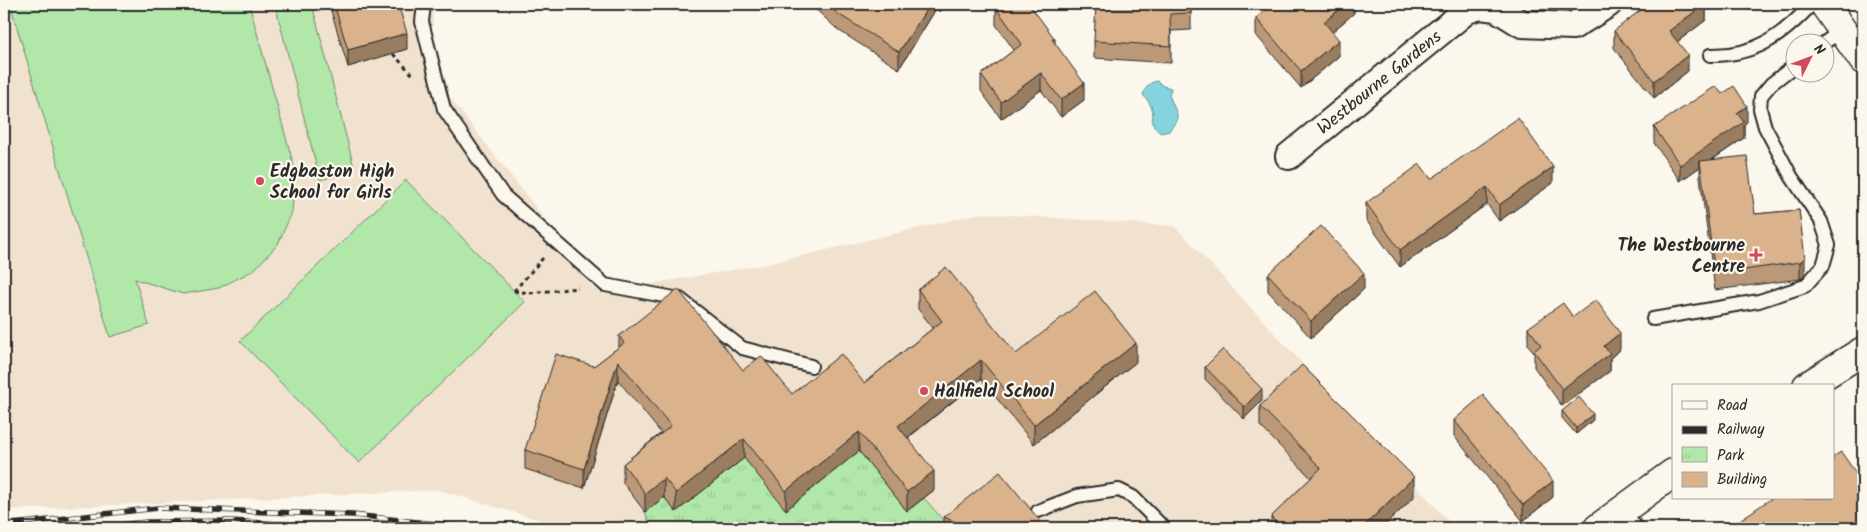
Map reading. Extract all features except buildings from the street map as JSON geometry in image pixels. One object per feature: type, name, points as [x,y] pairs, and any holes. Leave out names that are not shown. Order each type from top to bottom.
[{"type":"main road","points":[[1824,4],[1832,32]]},
{"type":"main road","points":[[1834,38],[1863,60]]},
{"type":"main road","points":[[1810,384],[1863,351]]},
{"type":"main road","points":[[1598,528],[1630,519],[1672,474]]},
{"type":"street","name":"Westbourne Gardens","points":[[1289,156],[1467,10],[1480,6],[1496,8],[1522,24],[1573,26],[1608,4]]},
{"type":"lane","points":[[424,4],[422,22],[444,109],[503,195],[605,285],[680,299],[742,348],[811,366]]},
{"type":"lane","points":[[1710,55],[1729,56],[1744,52],[1779,36],[1812,4]]},
{"type":"lane","points":[[1653,319],[1759,301],[1805,286],[1823,266],[1829,245],[1821,221],[1791,176],[1765,127],[1760,108],[1761,96],[1771,84],[1784,74]]},
{"type":"lane","points":[[1038,512],[1077,496],[1119,490],[1133,497],[1164,528]]},
{"type":"path","points":[[557,242],[514,291],[529,292],[605,285]]},
{"type":"shaded area","points":[[4,4],[434,4],[429,71],[602,292],[767,264],[981,213],[1175,226],[1455,528],[566,528],[439,490],[4,510]]},
{"type":"green space","points":[[10,4],[249,4],[295,170],[292,212],[278,244],[254,270],[219,288],[183,294],[135,279],[149,325],[110,337]]},
{"type":"green space","points":[[275,4],[312,4],[355,171],[320,180]]},
{"type":"green space","points":[[406,180],[525,302],[359,463],[240,341]]},
{"type":"green space","points":[[859,451],[907,511],[924,498],[950,528],[651,528],[645,512],[664,497],[676,512],[744,458]]},
{"type":"water","points":[[1157,81],[1163,86],[1171,88],[1169,95],[1177,114],[1177,120],[1169,131],[1161,133],[1154,127],[1151,106],[1143,95],[1151,83]]},
{"type":"railway","points":[[4,525],[158,508],[353,515],[473,528]]},
{"type":"railway","points":[[92,528],[147,522],[230,521],[342,528]]},
{"type":"place","name":"Edgbaston High School for Girls","points":[[260,181]]},
{"type":"place","name":"The Westbourne Centre","points":[[1756,255]]},
{"type":"place","name":"Hallfield School","points":[[924,391]]}]
